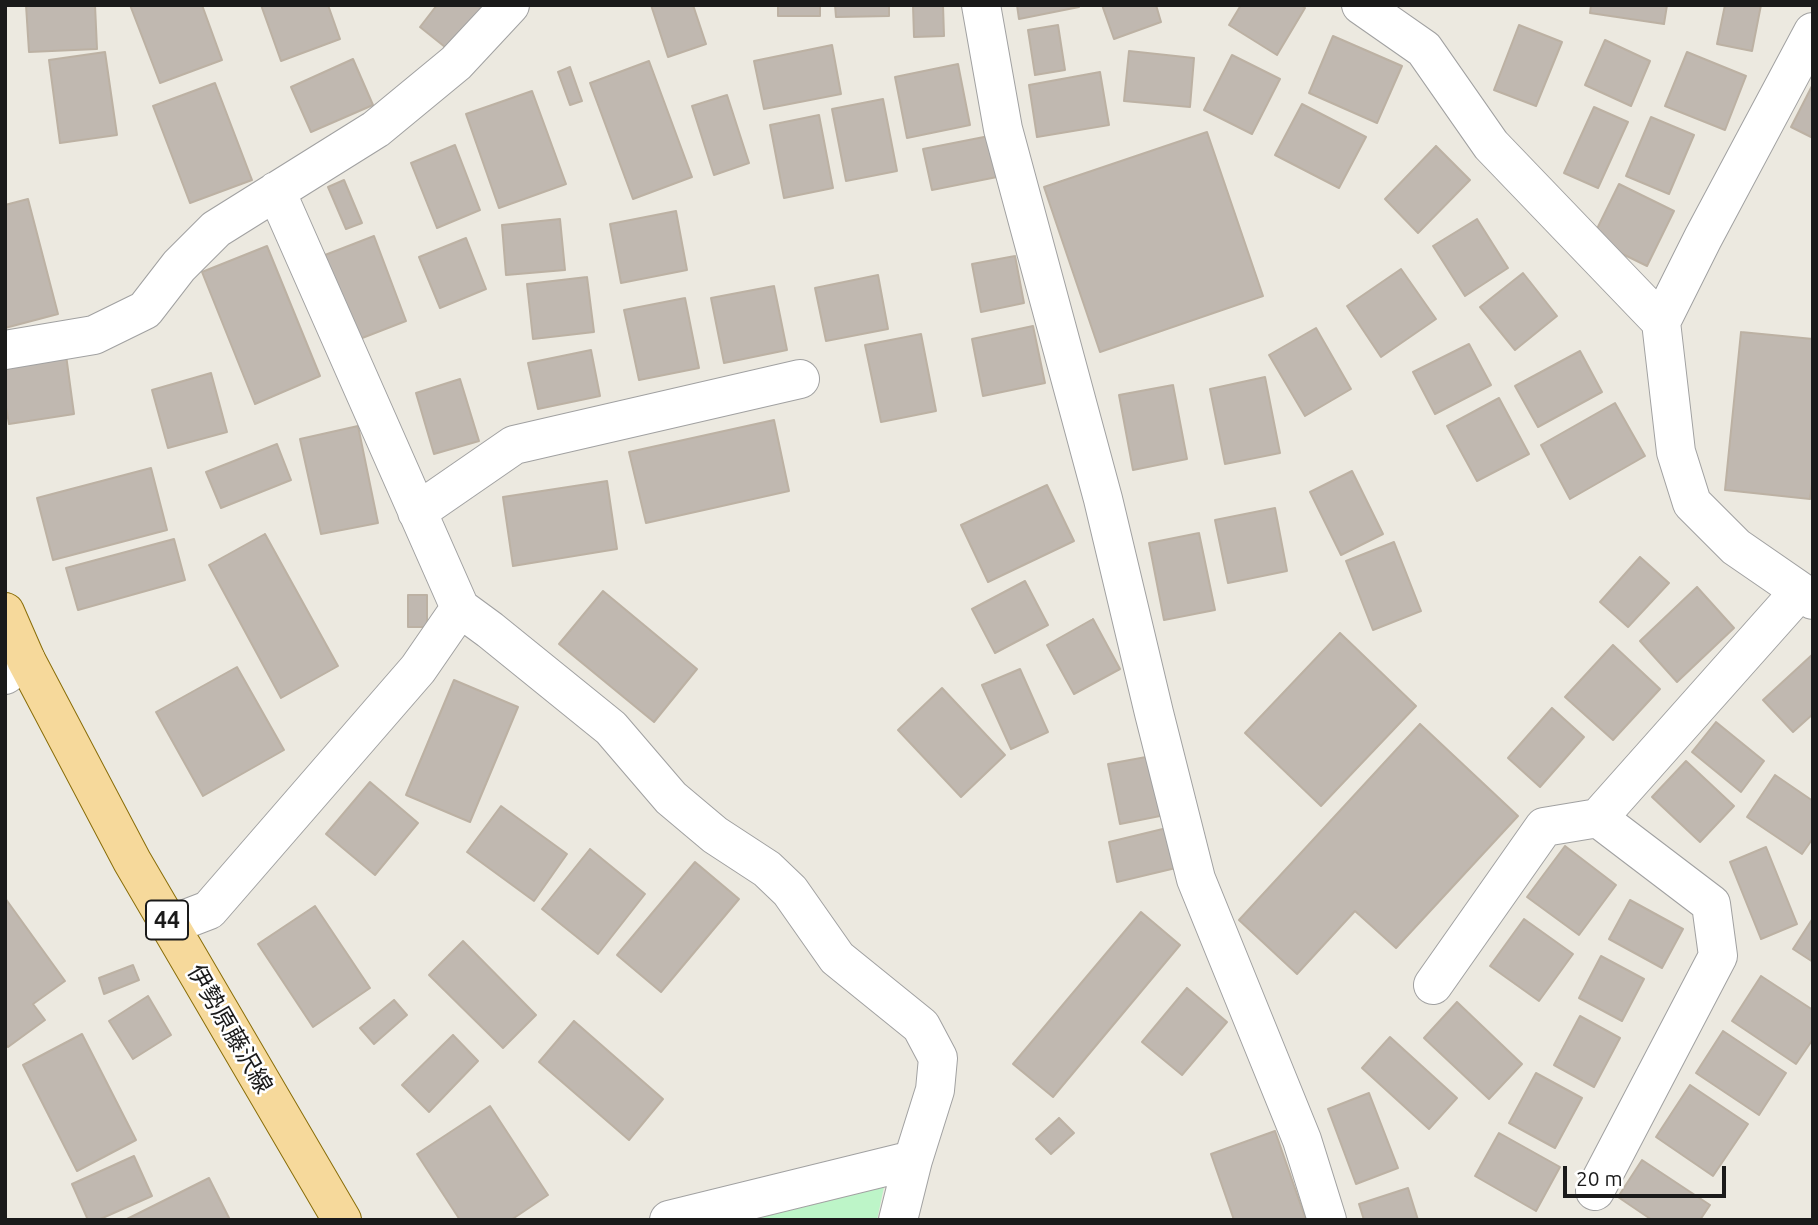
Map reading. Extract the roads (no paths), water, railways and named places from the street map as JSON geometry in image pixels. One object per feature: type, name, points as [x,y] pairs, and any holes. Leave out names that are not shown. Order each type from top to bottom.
[{"type":"main road","name":"伊勢原藤沢線","points":[[5,612],[15,668],[170,925],[342,1220]]},
{"type":"street","points":[[5,350],[94,335],[145,310],[179,266],[216,229],[376,129],[456,62],[510,5]]},
{"type":"street","points":[[981,5],[1003,128],[1103,499],[1196,879],[1302,1140],[1327,1220]]},
{"type":"street","points":[[1361,5],[1424,49],[1491,145],[1661,322]]},
{"type":"street","points":[[1433,985],[1544,827],[1598,818],[1806,596],[1736,547],[1692,503],[1675,452],[1661,322],[1813,32]]},
{"type":"street","points":[[276,191],[460,608],[490,629],[611,728],[671,798],[715,835],[767,869],[790,891],[837,958],[921,1026],[938,1058],[935,1090],[898,1220]]},
{"type":"street","points":[[417,512],[514,445],[800,379]]},
{"type":"street","points":[[170,925],[209,910],[418,669],[460,608]]},
{"type":"street","points":[[1595,1191],[1718,956],[1711,904],[1598,818]]},
{"type":"street","points":[[669,1220],[913,1160]]}]
